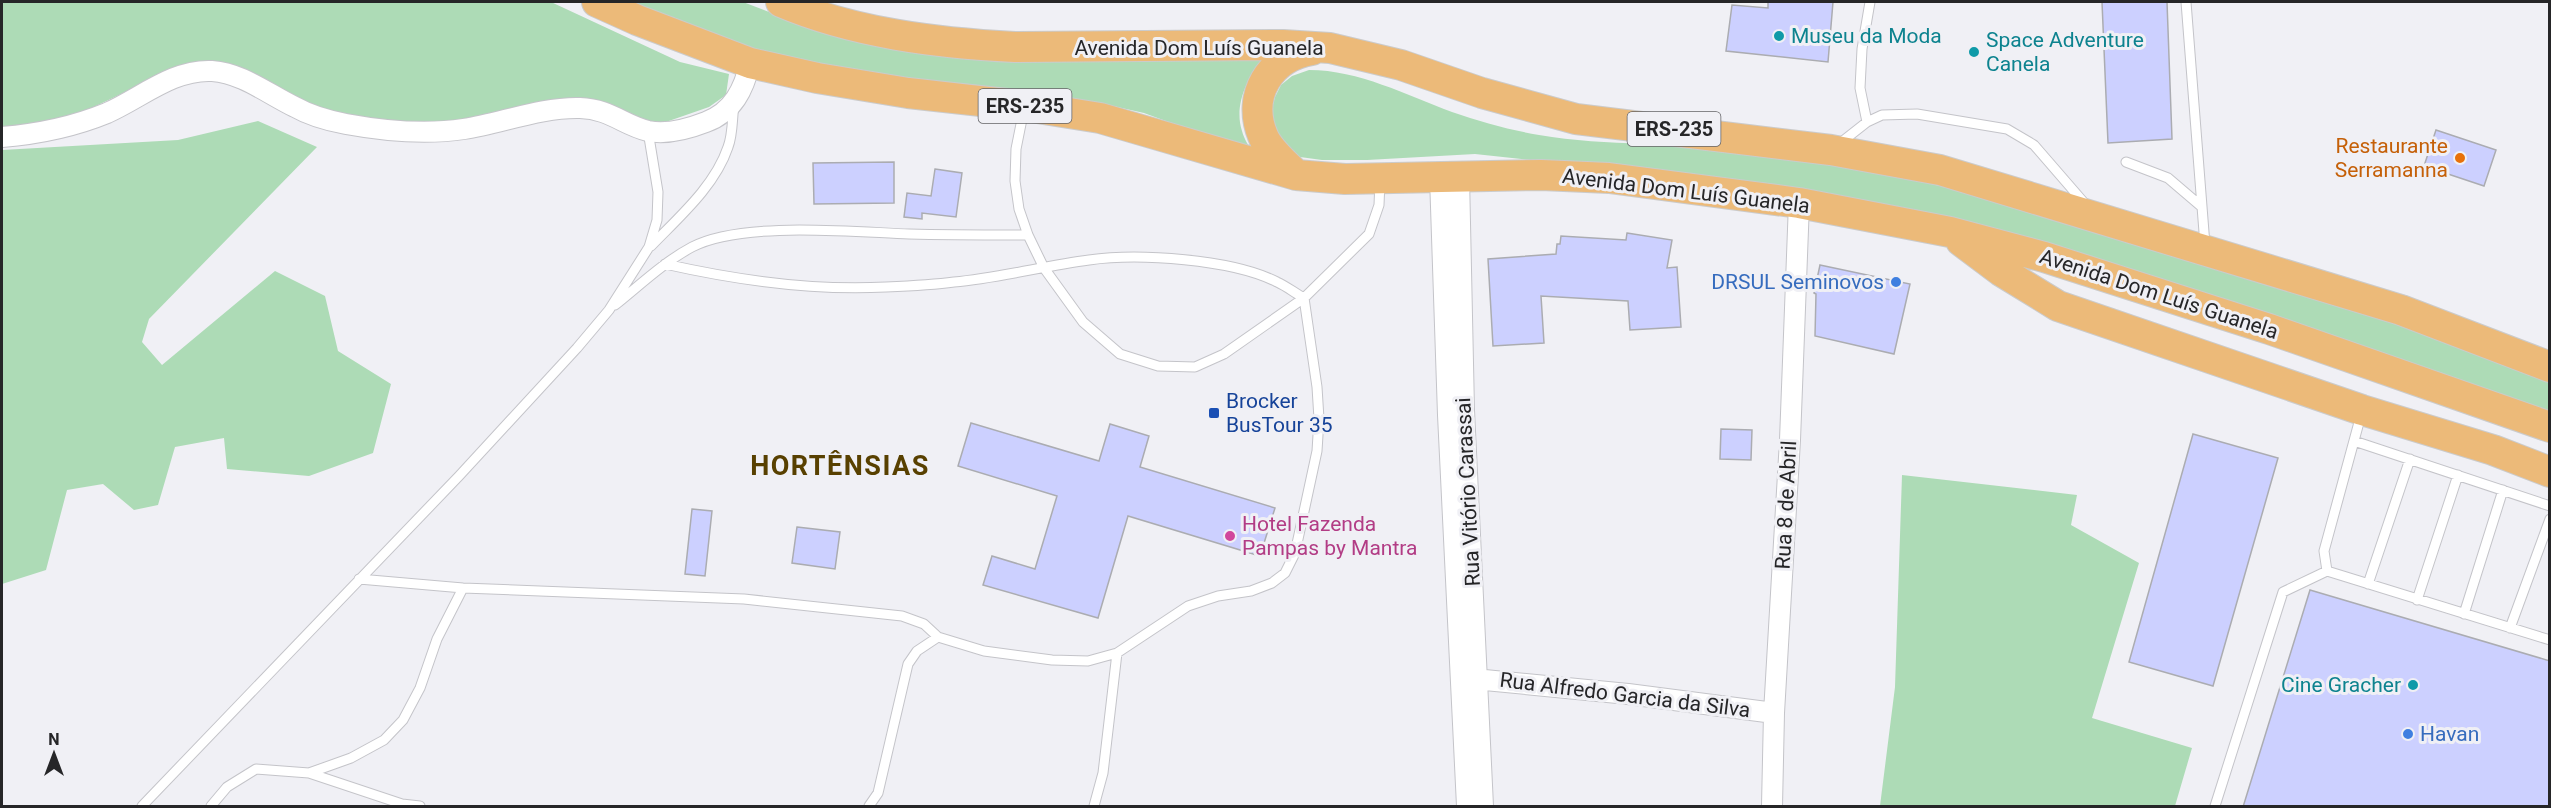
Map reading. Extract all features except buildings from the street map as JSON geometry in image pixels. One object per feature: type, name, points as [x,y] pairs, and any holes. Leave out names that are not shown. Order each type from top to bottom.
[{"type":"main road","name":"Avenida Dom Luís Guanela","points":[[597,2],[637,20],[750,63],[817,78],[908,93],[1024,106],[1100,118],[1296,175],[1345,180],[1540,175],[1609,178],[1799,203],[1950,232],[2044,256],[2321,346],[2550,427]]},
{"type":"main road","name":"Avenida Dom Luís Guanela","points":[[781,2],[865,28],[922,39],[972,45],[1097,47],[1284,45],[1330,48],[1401,66],[1492,96],[1576,119],[1831,150],[1940,170],[2400,310],[2550,367]]},
{"type":"main road","points":[[1296,175],[1263,137],[1258,118],[1259,92],[1270,71],[1287,57],[1330,48]]},
{"type":"main road","points":[[1950,232],[2001,271],[2058,306],[2362,410],[2493,450],[2550,472]]},
{"type":"main road","points":[[2321,346],[2362,410]]},
{"type":"street","points":[[2,137],[61,129],[108,113],[186,73],[212,71],[237,77],[298,109],[343,124],[397,132],[462,129],[578,108],[601,110],[648,130],[674,132],[708,121],[734,104],[745,84],[750,63]]},
{"type":"street","name":"Rua Vitório Carassai","points":[[1449,177],[1448,414],[1469,678],[1483,807]]},
{"type":"street","name":"Rua 8 de Abril","points":[[1772,807],[1774,713],[1790,440],[1799,203]]},
{"type":"street","name":"Rua Vitório Carassai","points":[[1467,807],[1469,678]]},
{"type":"street","name":"Rua Alfredo Garcia da Silva","points":[[1469,678],[1774,713]]},
{"type":"lane","points":[[1867,122],[1860,88],[1862,49],[1870,2]]},
{"type":"lane","points":[[2186,2],[2205,250]]},
{"type":"lane","points":[[142,807],[459,476],[609,310],[649,247],[686,210],[715,174],[729,146],[734,104]]},
{"type":"lane","points":[[1024,106],[1016,149],[1015,181],[1019,209],[1028,235],[1044,268],[1083,322],[1120,354],[1158,366],[1195,367],[1224,354],[1304,298],[1369,234],[1379,205],[1380,179]]},
{"type":"lane","points":[[1831,150],[1867,122],[1882,116],[1917,114],[2007,129],[2034,145],[2095,216]]},
{"type":"lane","points":[[648,130],[658,192],[657,220],[649,247]]},
{"type":"lane","points":[[2126,162],[2168,178],[2202,207]]},
{"type":"lane","points":[[609,310],[665,264],[693,246],[729,234],[798,231],[1028,235]]},
{"type":"lane","points":[[665,264],[823,287],[883,287],[955,282],[1090,259],[1141,257],[1194,261],[1236,269],[1275,281],[1304,298]]},
{"type":"lane","points":[[359,579],[463,588],[744,599],[902,616],[924,624],[938,637],[984,651],[1052,660],[1088,661],[1117,653],[1188,606],[1218,596],[1251,591],[1272,583],[1285,573],[1295,553],[1317,452],[1319,419],[1317,387],[1304,298]]},
{"type":"lane","points":[[2327,572],[2324,551],[2362,410]]},
{"type":"lane","points":[[2354,441],[2550,506]]},
{"type":"lane","points":[[2367,584],[2410,459]]},
{"type":"lane","points":[[2417,600],[2458,475]]},
{"type":"lane","points":[[2464,614],[2503,490]]},
{"type":"lane","points":[[2510,628],[2550,519]]},
{"type":"lane","points":[[2215,807],[2283,592],[2327,572],[2550,640]]},
{"type":"lane","points":[[309,773],[351,758],[384,740],[403,720],[420,688],[437,639],[463,588]]},
{"type":"lane","points":[[869,807],[878,794],[908,664],[917,651],[938,637]]},
{"type":"lane","points":[[1094,807],[1103,773],[1117,653]]},
{"type":"lane","points":[[211,807],[227,787],[256,769],[309,773],[402,804],[420,807]]},
{"type":"green space","points":[[2,2],[551,2],[680,62],[729,74],[726,95],[709,107],[663,123],[647,122],[600,102],[469,121],[402,126],[350,119],[178,67],[60,123],[2,129]]},
{"type":"green space","points":[[628,2],[743,2],[821,32],[1038,60],[1264,61],[1247,84],[1241,103],[1240,122],[1243,134],[1253,153],[1144,113],[1104,104],[901,79],[828,67],[758,50]]},
{"type":"green space","points":[[1309,70],[1328,71],[1364,79],[1463,116],[1528,133],[1565,139],[1747,150],[1866,170],[1983,196],[2391,322],[2549,380],[2549,411],[2469,383],[1714,180],[1475,154],[1367,160],[1322,160],[1300,157],[1288,150],[1279,139],[1271,112],[1281,85],[1292,76]]},
{"type":"green space","points":[[258,121],[317,147],[149,319],[142,342],[162,365],[275,271],[325,296],[338,351],[391,384],[373,453],[309,476],[227,469],[224,438],[175,447],[158,505],[134,510],[103,484],[67,490],[46,570],[2,584],[2,150],[178,140]]},
{"type":"green space","points":[[1902,475],[2077,495],[2071,525],[2139,563],[2092,718],[2192,748],[2175,806],[1880,806],[1895,687]]},
{"type":"place","name":"Museu da Moda","points":[[1779,36]]},
{"type":"place","name":"Space Adventure Canela","points":[[1974,52]]},
{"type":"place","name":"Restaurante Serramanna","points":[[2460,158]]},
{"type":"place","name":"DRSUL Seminovos","points":[[1896,282]]},
{"type":"place","name":"Brocker BusTour 35","points":[[1214,413]]},
{"type":"place","name":"Hotel Fazenda Pampas by Mantra","points":[[1230,536]]},
{"type":"place","name":"Cine Gracher","points":[[2413,685]]},
{"type":"place","name":"Havan","points":[[2408,734]]},
{"type":"district","name":"HORTÊNSIAS","points":[[840,466]]}]
